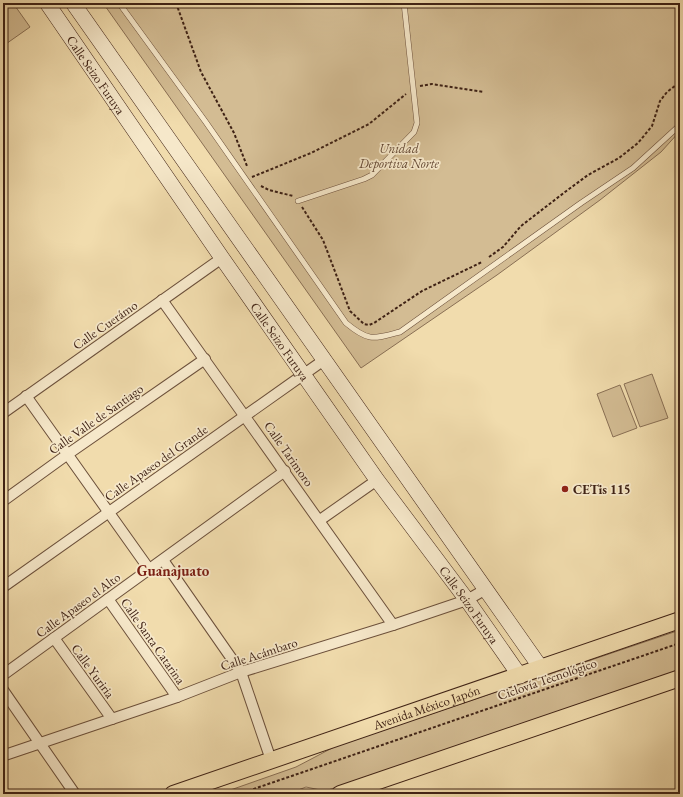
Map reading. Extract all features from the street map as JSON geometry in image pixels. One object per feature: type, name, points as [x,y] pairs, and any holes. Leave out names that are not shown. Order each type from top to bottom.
[{"type":"main road","name":"Avenida México Japón","points":[[173,794],[192,791],[271,760],[680,620]]},
{"type":"main road","points":[[340,794],[680,678]]},
{"type":"main road","points":[[210,794],[214,788],[292,762],[321,743]]},
{"type":"street","name":"Calle Seizo Furuya","points":[[47,3],[377,480],[467,600],[520,676]]},
{"type":"street","name":"Calle Seizo Furuya","points":[[73,3],[541,668]]},
{"type":"street","name":"Calle Cuerámo","points":[[3,413],[222,258]]},
{"type":"street","name":"Calle Tarimoro","points":[[162,300],[394,624]]},
{"type":"street","name":"Calle Valle de Santiago","points":[[3,501],[205,359]]},
{"type":"street","name":"Calle Apaseo del Grande","points":[[3,587],[324,360]]},
{"type":"street","points":[[26,396],[149,570]]},
{"type":"street","name":"Calle Apaseo el Alto","points":[[3,675],[285,471]]},
{"type":"street","points":[[320,520],[377,480]]},
{"type":"street","points":[[163,560],[241,672],[271,760]]},
{"type":"street","name":"Calle Acámbaro","points":[[5,755],[177,697],[241,672],[467,600],[486,589]]},
{"type":"street","name":"Calle Santa Catarina","points":[[108,599],[177,697]]},
{"type":"street","name":"Calle Yuriria","points":[[54,638],[112,719]]},
{"type":"street","points":[[3,690],[75,794]]},
{"type":"lane","points":[[118,3],[205,121],[346,323],[356,332],[367,338],[381,337],[400,332],[581,203],[633,168],[680,125]]},
{"type":"lane","points":[[298,201],[372,175],[414,132],[417,123],[404,3]]},
{"type":"path","points":[[176,3],[201,72],[234,133],[249,170]]},
{"type":"path","points":[[488,258],[502,247],[521,226],[555,200],[588,175],[620,158],[638,144],[652,126],[660,101],[667,92],[680,82]]},
{"type":"path","points":[[246,180],[311,154],[369,124],[413,88],[432,84],[484,92]]},
{"type":"path","points":[[252,177],[256,181]]},
{"type":"path","points":[[260,186],[292,196],[298,201],[323,240],[350,312],[364,324],[369,325],[374,323],[422,291],[483,262]]},
{"type":"path","name":"Ciclovía Tecnológico","points":[[239,794],[680,643]]},
{"type":"green space","points":[[8,3],[13,3],[30,27],[3,46],[3,7]]},
{"type":"green space","name":"Unidad Deportiva Norte","points":[[103,3],[680,3],[680,131],[661,152],[600,200],[497,275],[361,368]]},
{"type":"green space","points":[[652,374],[668,418],[640,427],[624,384]]},
{"type":"green space","points":[[620,385],[637,428],[613,437],[597,394]]},
{"type":"green space","points":[[680,630],[680,672],[325,791],[306,787],[288,794],[219,794],[296,767],[336,746]]},
{"type":"place","name":"CETis 115","points":[[565,489]]},
{"type":"district","name":"Guanajuato","points":[[173,570]]}]
